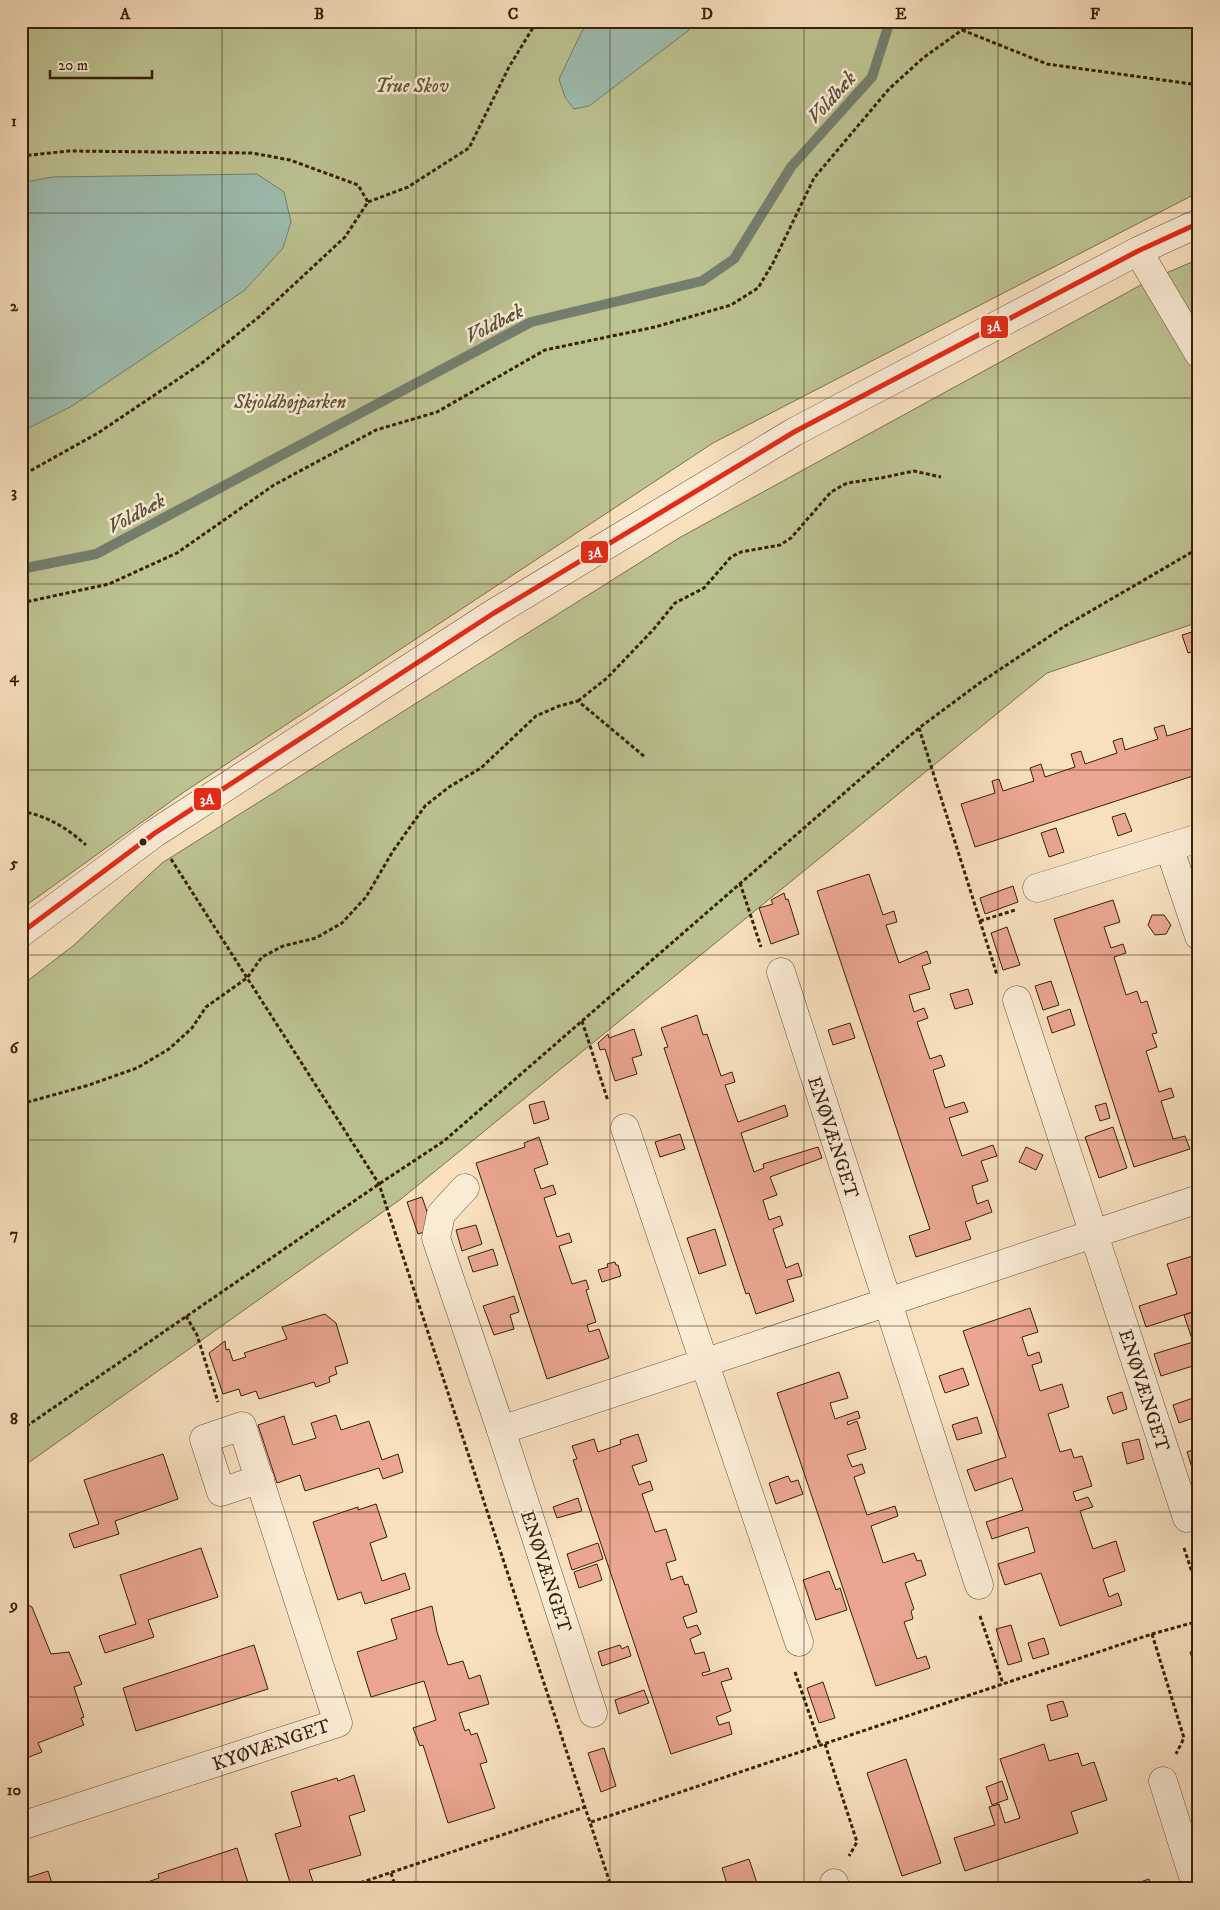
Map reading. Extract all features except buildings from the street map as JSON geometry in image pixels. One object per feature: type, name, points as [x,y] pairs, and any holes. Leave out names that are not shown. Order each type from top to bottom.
[{"type":"street","points":[[21,934],[155,833],[494,613],[794,432],[1138,251],[1199,222]]},
{"type":"street","points":[[1138,251],[1199,354]]},
{"type":"street","points":[[1037,888],[1199,838]]},
{"type":"street","points":[[1169,847],[1199,936]]},
{"type":"street","name":"ENØVÆNGET","points":[[781,972],[980,1585]]},
{"type":"street","name":"ENØVÆNGET","points":[[1017,1000],[1187,1518]]},
{"type":"street","points":[[625,1128],[799,1642]]},
{"type":"street","name":"ENØVÆNGET","points":[[465,1188],[441,1214],[436,1238],[593,1713]]},
{"type":"street","points":[[501,1430],[1199,1199]]},
{"type":"street","name":"KYØVÆNGET","points":[[21,1826],[338,1723],[260,1479]]},
{"type":"street","points":[[1163,1781],[1198,1889]]},
{"type":"path","points":[[21,476],[98,433],[202,363],[260,316],[345,237],[368,202],[408,188],[469,148],[509,67],[537,21]]},
{"type":"path","points":[[21,604],[109,584],[177,553],[274,485],[376,430],[437,412],[546,350],[655,327],[731,306],[758,288],[774,264],[814,178],[889,89],[923,58],[962,30],[971,21]]},
{"type":"path","points":[[962,30],[994,21]]},
{"type":"path","points":[[962,30],[1048,64],[1199,86]]},
{"type":"path","points":[[21,156],[69,151],[252,152],[290,160],[358,185],[368,202]]},
{"type":"path","points":[[21,1104],[89,1085],[137,1068],[169,1049],[192,1028],[206,1007],[247,978],[262,957],[283,946],[316,938],[342,923],[366,897],[393,851],[425,806],[449,787],[481,768],[536,716],[559,706],[578,701],[606,678],[653,630],[674,603],[704,588],[731,557],[741,552],[780,545],[791,538],[831,492],[847,484],[914,471],[941,477]]},
{"type":"path","points":[[21,1430],[444,1141],[918,728],[981,682],[1065,626],[1199,548]]},
{"type":"path","points":[[578,701],[645,757]]},
{"type":"path","points":[[918,728],[1006,1003],[1017,1000]]},
{"type":"path","points":[[21,811],[41,815],[63,827],[109,867]]},
{"type":"path","points":[[155,833],[379,1184],[612,1889]]},
{"type":"path","points":[[740,883],[771,976],[781,972]]},
{"type":"path","points":[[582,1021],[618,1130],[625,1128]]},
{"type":"path","points":[[186,1316],[197,1335],[206,1367]]},
{"type":"path","points":[[1187,1518],[1176,1522],[1199,1593]]},
{"type":"path","points":[[980,1585],[971,1588],[1003,1684]]},
{"type":"path","points":[[591,1822],[1152,1634],[1199,1621]]},
{"type":"path","points":[[1152,1634],[1184,1738],[1163,1781]]},
{"type":"path","points":[[799,1642],[788,1652],[820,1745]]},
{"type":"path","points":[[825,1744],[857,1842],[835,1886]]},
{"type":"path","points":[[342,1889],[586,1807]]},
{"type":"path","points":[[391,1873],[396,1889]]},
{"type":"green space","name":"Skjoldhøjparken","points":[[21,21],[1199,21],[1199,192],[713,443],[184,792],[21,909]]},
{"type":"green space","points":[[1199,259],[1199,622],[1047,673],[401,1199],[21,1468],[21,986],[74,945],[162,863],[679,538],[1150,280]]},
{"type":"shaded area","points":[[591,21],[694,21],[688,31],[589,106],[574,109],[565,97],[559,79],[582,31]]},
{"type":"shaded area","points":[[257,174],[284,192],[291,222],[283,248],[245,290],[72,406],[21,432],[21,183],[52,177]]},
{"type":"waterway","name":"Voldbæk","points":[[21,569],[96,554],[531,322],[702,281],[734,259],[791,167],[872,77],[890,21]]},
{"type":"transit line","name":"3A","points":[[21,933],[155,833],[494,613],[794,432],[1138,251],[1199,223]]},
{"type":"park label","name":"True Skov","points":[[412,85]]}]
